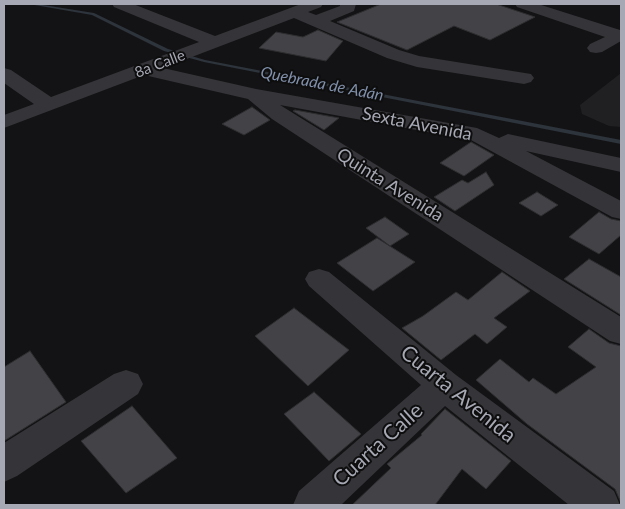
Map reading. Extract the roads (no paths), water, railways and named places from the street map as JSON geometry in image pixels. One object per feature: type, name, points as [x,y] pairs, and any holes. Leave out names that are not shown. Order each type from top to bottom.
[{"type":"street","points":[[120,4],[164,21],[211,44]]},
{"type":"street","points":[[162,4],[164,21]]},
{"type":"street","points":[[316,12],[348,8],[348,4]]},
{"type":"street","points":[[523,4],[614,34],[615,38],[596,48]]},
{"type":"street","name":"8a Calle","points":[[4,122],[148,69],[294,12],[316,12]]},
{"type":"street","points":[[316,12],[394,54],[417,61],[524,78]]},
{"type":"street","name":"Quinta Avenida","points":[[148,69],[255,95],[280,115],[318,140],[621,332]]},
{"type":"street","points":[[4,74],[49,105]]},
{"type":"street","name":"Sexta Avenida","points":[[255,95],[477,135],[621,211]]},
{"type":"street","points":[[477,135],[621,165]]},
{"type":"street","name":"Cuarta Avenida","points":[[319,279],[444,385],[600,505]]},
{"type":"street","points":[[4,464],[126,384]]},
{"type":"street","name":"Cuarta Calle","points":[[313,505],[444,385]]},
{"type":"waterway","name":"Quebrada de Adán","points":[[31,4],[93,14],[166,50],[204,61],[621,142]]}]
